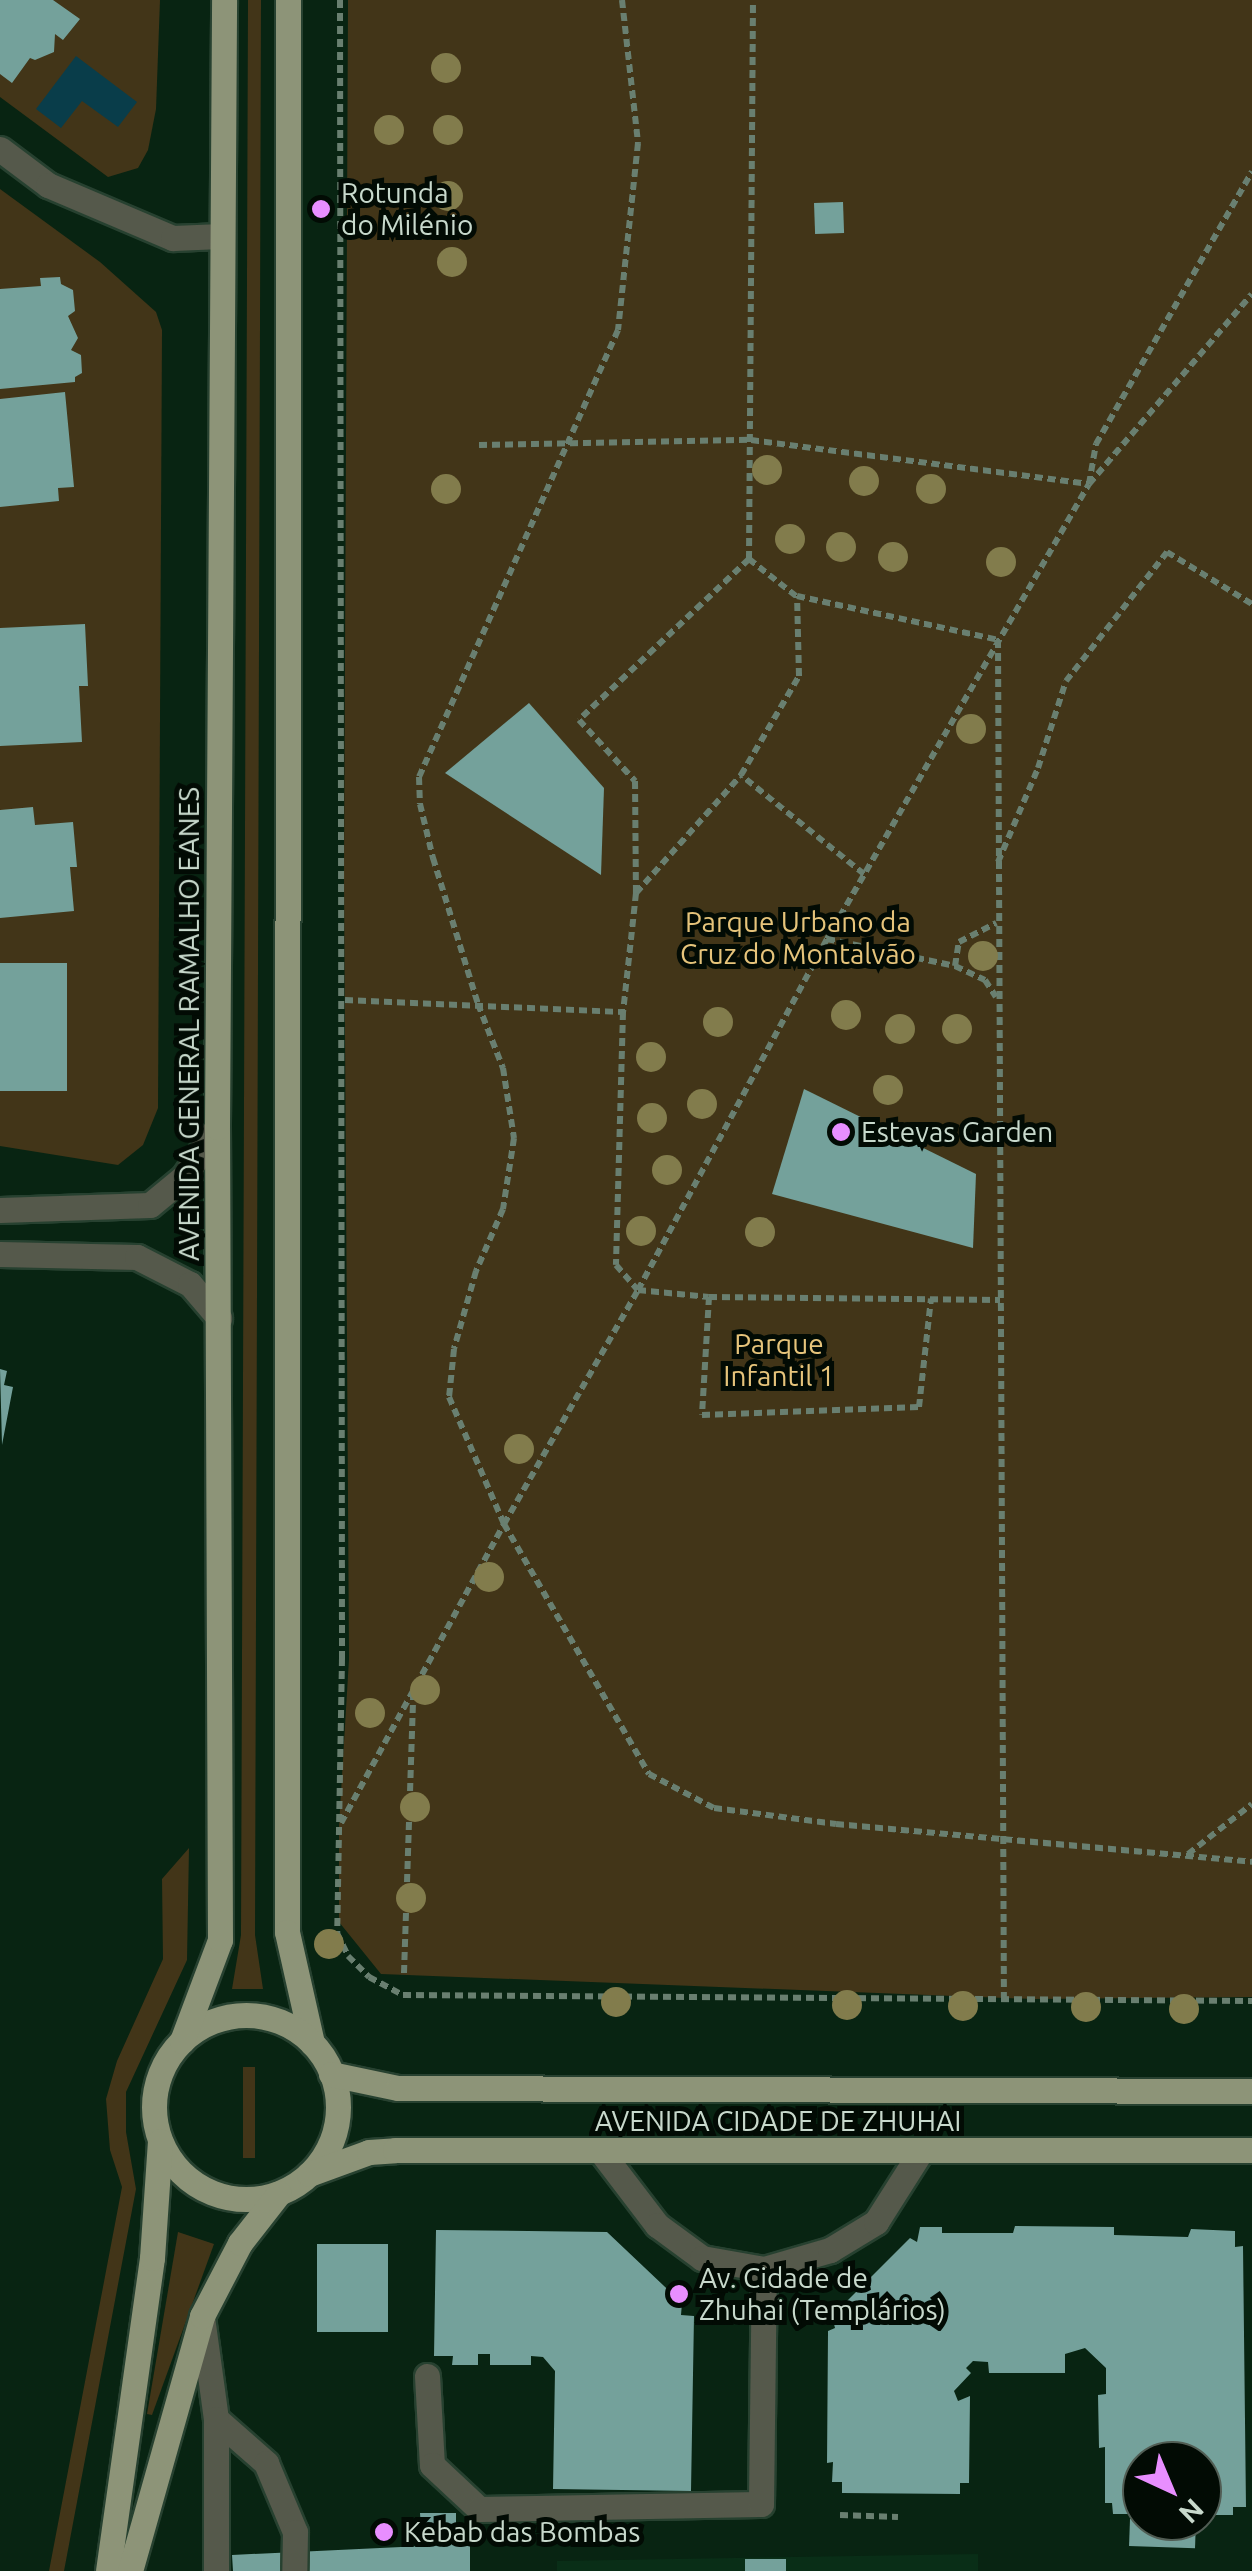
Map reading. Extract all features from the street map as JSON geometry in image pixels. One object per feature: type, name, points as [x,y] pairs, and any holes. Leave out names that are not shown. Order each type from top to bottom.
[{"type":"main road","name":"AVENIDA GENERAL RAMALHO EANES","points":[[182,2042],[220,1940],[218,1126],[224,0]]},
{"type":"main road","points":[[160,2141],[178,2171],[208,2192],[244,2200],[278,2193],[309,2174],[330,2144],[335,2127],[336,2092],[331,2074],[312,2043],[287,1932],[288,0]]},
{"type":"main road","points":[[108,2571],[152,2258],[160,2141],[154,2106],[161,2071],[182,2042],[212,2022],[248,2016],[283,2023],[312,2043]]},
{"type":"main road","name":"AVENIDA CIDADE DE ZHUHAI","points":[[331,2074],[398,2088],[1252,2091]]},
{"type":"main road","name":"AVENIDA CIDADE DE ZHUHAI","points":[[309,2174],[369,2152],[396,2150],[1252,2150]]},
{"type":"main road","points":[[130,2571],[202,2316],[240,2243],[278,2193]]},
{"type":"street","points":[[0,149],[48,184],[173,238],[221,236]]},
{"type":"street","points":[[0,1210],[150,1204],[184,1177],[218,1126]]},
{"type":"street","points":[[0,1254],[137,1257],[190,1284],[219,1318]]},
{"type":"street","points":[[602,2153],[657,2225],[702,2258],[764,2269],[830,2250],[876,2222],[921,2150]]},
{"type":"street","points":[[427,2376],[432,2465],[479,2509],[761,2504],[764,2269]]},
{"type":"street","points":[[202,2316],[216,2419],[216,2571]]},
{"type":"street","points":[[216,2419],[266,2464],[295,2532],[294,2571]]},
{"type":"path","points":[[340,0],[342,1658],[337,1933],[348,1956],[369,1978],[403,1994],[1252,2001]]},
{"type":"path","points":[[622,0],[638,142],[618,330],[420,777],[420,804],[434,858],[478,1004],[503,1068],[514,1138],[503,1210],[476,1271],[454,1349],[449,1397],[504,1524],[649,1774],[714,1808],[1252,1862]]},
{"type":"path","points":[[753,0],[749,558],[579,720],[635,781],[636,893],[623,1012],[616,1266],[638,1290],[709,1297],[1000,1300]]},
{"type":"path","points":[[1089,484],[1096,444],[1252,172]]},
{"type":"path","points":[[339,1826],[504,1524],[638,1290],[827,939],[1089,484],[1252,294]]},
{"type":"path","points":[[480,444],[750,440],[1089,484]]},
{"type":"path","points":[[996,868],[1038,768],[1066,681],[1167,552],[1252,604]]},
{"type":"path","points":[[749,558],[796,596],[998,640]]},
{"type":"path","points":[[636,893],[741,774],[800,676],[796,596]]},
{"type":"path","points":[[998,640],[996,923],[1006,1838],[1004,1998]]},
{"type":"path","points":[[741,774],[864,874]]},
{"type":"path","points":[[955,966],[959,942],[996,923]]},
{"type":"path","points":[[827,939],[955,966],[985,980],[997,998]]},
{"type":"path","points":[[345,1000],[623,1012]]},
{"type":"path","points":[[709,1297],[702,1415],[919,1408],[931,1299]]},
{"type":"path","points":[[404,1973],[412,1695]]},
{"type":"path","points":[[1188,1855],[1252,1804]]},
{"type":"path","points":[[840,2515],[898,2518]]},
{"type":"shaded area","points":[[978,2554],[978,2571],[557,2571],[557,2561]]},
{"type":"green space","points":[[0,0],[160,0],[156,109],[148,150],[138,168],[108,177],[0,97]]},
{"type":"green space","points":[[248,0],[261,0],[255,1935],[263,1989],[232,1989],[241,1935]]},
{"type":"green space","name":"Parque Urbano da Cruz do Montalvão","points":[[348,0],[1252,0],[1252,1997],[1033,1999],[381,1974],[339,1922],[339,1826],[349,1659],[344,875]]},
{"type":"green space","points":[[0,189],[100,262],[156,312],[162,330],[158,1108],[143,1145],[118,1165],[0,1146]]},
{"type":"green space","points":[[189,1848],[187,1960],[126,2092],[126,2132],[136,2189],[64,2571],[49,2571],[122,2187],[110,2150],[106,2099],[117,2061],[163,1959],[162,1879]]},
{"type":"green space","points":[[243,2067],[255,2067],[255,2158],[243,2158]]},
{"type":"green space","points":[[178,2232],[214,2244],[152,2415],[147,2414]]},
{"type":"water","points":[[76,56],[137,102],[118,127],[82,101],[61,128],[36,109]]},
{"type":"building","points":[[0,0],[53,0],[80,19],[63,40],[55,34],[54,52],[35,60],[30,58],[12,83],[0,74]]},
{"type":"building","points":[[843,202],[844,233],[815,234],[814,203]]},
{"type":"building","points":[[60,277],[61,284],[73,290],[75,311],[68,316],[78,338],[71,350],[81,355],[82,373],[75,377],[75,382],[0,389],[0,289],[41,286],[40,278]]},
{"type":"building","points":[[65,392],[74,487],[58,488],[59,501],[0,507],[0,399]]},
{"type":"building","points":[[85,624],[88,686],[79,686],[82,742],[0,746],[0,628]]},
{"type":"building","points":[[529,703],[604,788],[601,875],[445,773]]},
{"type":"building","points":[[33,807],[35,825],[73,822],[77,867],[70,867],[74,911],[0,918],[0,810]]},
{"type":"building","points":[[0,963],[67,963],[67,1091],[0,1091]]},
{"type":"building","name":"Estevas Garden","points":[[804,1089],[976,1174],[973,1248],[772,1194]]},
{"type":"building","points":[[0,1369],[7,1371],[4,1385],[13,1387],[2,1445]]},
{"type":"building","points":[[1015,2226],[1114,2227],[1114,2235],[1188,2237],[1191,2229],[1235,2231],[1235,2247],[1243,2246],[1246,2507],[1233,2507],[1233,2515],[1222,2515],[1222,2441],[1122,2441],[1122,2514],[1113,2514],[1112,2503],[1105,2503],[1105,2447],[1099,2448],[1098,2395],[1106,2394],[1106,2368],[1085,2348],[1065,2354],[1065,2373],[989,2373],[988,2362],[973,2361],[966,2368],[971,2373],[954,2391],[958,2401],[970,2396],[969,2483],[960,2483],[960,2494],[842,2493],[842,2482],[832,2482],[833,2462],[827,2463],[828,2331],[835,2328],[832,2316],[910,2238],[917,2242],[920,2227],[942,2227],[942,2233],[1013,2233]]},
{"type":"building","points":[[436,2230],[607,2232],[682,2303],[681,2315],[694,2316],[691,2491],[553,2489],[555,2371],[543,2357],[531,2356],[531,2365],[490,2365],[490,2354],[478,2354],[478,2365],[452,2365],[453,2356],[434,2356]]},
{"type":"building","points":[[317,2244],[388,2244],[388,2332],[317,2332]]},
{"type":"building","points":[[420,2513],[456,2513],[456,2544],[470,2543],[470,2571],[233,2571],[232,2555],[422,2546]]},
{"type":"building","points":[[1129,2541],[1195,2541],[1195,2548],[1129,2546]]},
{"type":"building","points":[[745,2559],[786,2559],[786,2571],[745,2571]]},
{"type":"place","name":"Rotunda do Milénio","points":[[321,209]]},
{"type":"place","name":"Estevas Garden","points":[[841,1132]]},
{"type":"place","name":"Av. Cidade de Zhuhai (Templários)","points":[[679,2294]]},
{"type":"place","name":"Kebab das Bombas","points":[[384,2532]]},
{"type":"park label","name":"Parque Infantil 1","points":[[779,1360]]}]
